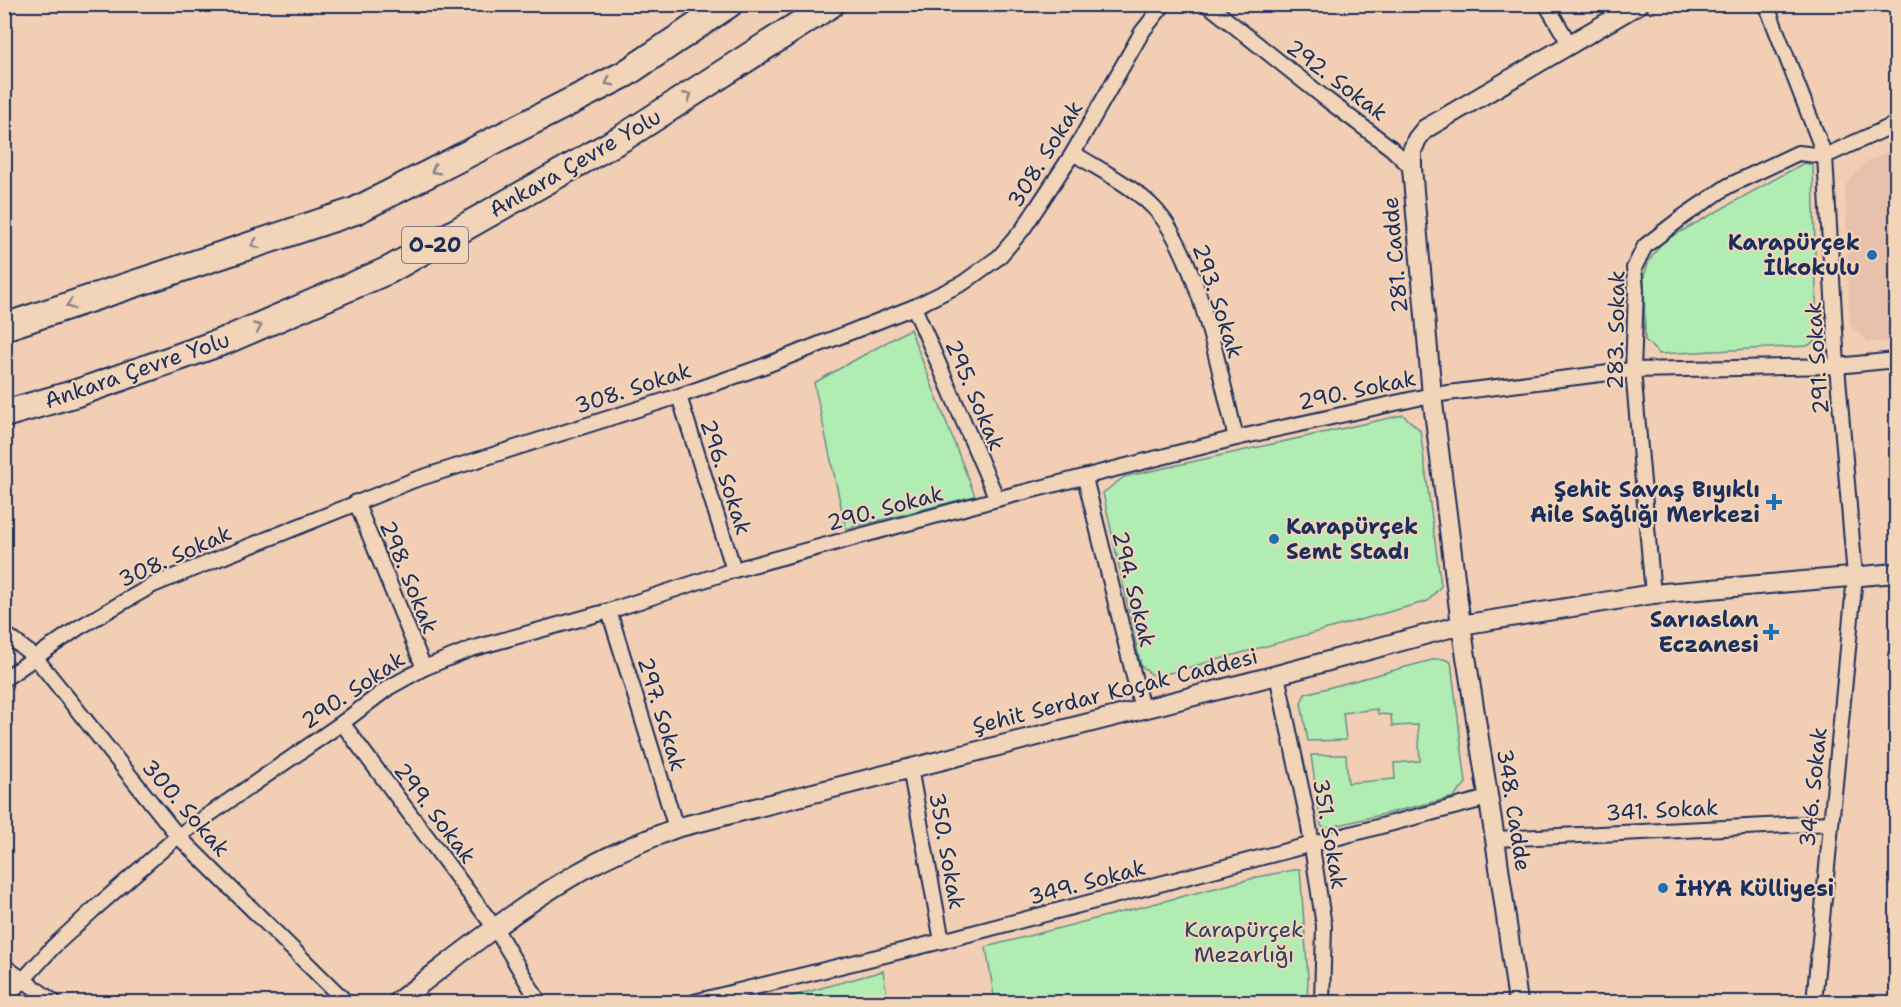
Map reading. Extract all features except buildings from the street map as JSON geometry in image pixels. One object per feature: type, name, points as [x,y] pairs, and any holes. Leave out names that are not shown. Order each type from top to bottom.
[{"type":"highway","points":[[4,327],[356,211],[626,74],[729,4]]},
{"type":"highway","name":"Ankara Çevre Yolu","points":[[4,414],[77,393],[227,340],[389,270],[624,137],[831,4]]},
{"type":"street","name":"308. Sokak","points":[[4,679],[78,628],[153,585],[414,480],[679,396],[764,366],[914,307],[963,283],[999,257],[1023,229],[1073,153],[1143,32],[1164,4]]},
{"type":"street","name":"292. Sokak","points":[[1207,4],[1391,148],[1412,168]]},
{"type":"street","points":[[1546,4],[1570,45]]},
{"type":"street","name":"281. Cadde","points":[[1461,625],[1432,395],[1412,150],[1425,129],[1638,4]]},
{"type":"street","name":"291. Sokak","points":[[1766,4],[1826,156],[1837,366],[1855,576]]},
{"type":"street","name":"283. Sokak","points":[[1653,594],[1633,370],[1636,291],[1634,268],[1646,246],[1728,186],[1798,153],[1826,156],[1896,124]]},
{"type":"street","name":"293. Sokak","points":[[1073,153],[1135,192],[1154,207],[1171,229],[1198,293],[1236,438]]},
{"type":"street","name":"295. Sokak","points":[[914,307],[997,499]]},
{"type":"street","name":"290. Sokak","points":[[4,1001],[21,980],[92,910],[178,836],[342,723],[388,688],[424,668],[471,649],[609,611],[734,570],[997,499],[1236,438],[1432,395],[1633,370],[1837,366],[1896,360]]},
{"type":"street","name":"296. Sokak","points":[[679,396],[734,570]]},
{"type":"street","name":"294. Sokak","points":[[1085,478],[1142,709]]},
{"type":"street","name":"298. Sokak","points":[[356,502],[424,668]]},
{"type":"street","name":"Şehit Serdar Koçak Caddesi","points":[[397,1002],[495,928],[594,864],[621,850],[676,828],[1277,675],[1461,625],[1653,594],[1896,573]]},
{"type":"street","name":"346. Sokak","points":[[1814,1002],[1855,576]]},
{"type":"street","name":"297. Sokak","points":[[609,611],[676,828]]},
{"type":"street","name":"348. Cadde","points":[[1461,625],[1518,1002]]},
{"type":"street","name":"300. Sokak","points":[[4,633],[35,657],[178,836],[346,1002]]},
{"type":"street","name":"351. Sokak","points":[[1277,675],[1312,845],[1324,926],[1322,1002]]},
{"type":"street","name":"299. Sokak","points":[[342,723],[495,928],[539,1002]]},
{"type":"street","name":"350. Sokak","points":[[910,768],[942,941]]},
{"type":"street","name":"349. Sokak","points":[[694,1002],[730,998],[1488,798]]},
{"type":"street","name":"341. Sokak","points":[[1495,839],[1831,823]]},
{"type":"street","points":[[4,966],[54,1002]]},
{"type":"shaded area","name":"Karapürçek İlkokulu","points":[[1896,148],[1896,341],[1868,342],[1850,325],[1845,186],[1864,163]]},
{"type":"green space","points":[[1804,163],[1813,165],[1817,340],[1807,346],[1659,354],[1645,340],[1644,276],[1649,261],[1662,242]]},
{"type":"green space","points":[[910,329],[975,496],[846,529],[814,383]]},
{"type":"green space","name":"Karapürçek Semt Stadı","points":[[1403,415],[1420,430],[1441,586],[1428,601],[1155,677],[1141,666],[1103,493],[1124,477]]},
{"type":"green space","points":[[1436,659],[1451,662],[1466,783],[1454,797],[1327,828],[1321,826],[1311,755],[1346,755],[1348,783],[1395,779],[1394,763],[1420,761],[1418,725],[1392,726],[1391,715],[1378,714],[1377,709],[1343,713],[1346,740],[1308,741],[1301,703],[1305,694]]},
{"type":"green space","name":"Karapürçek Mezarlığı","points":[[1300,869],[1308,978],[1307,1002],[995,1002],[986,947],[1262,876]]},
{"type":"green space","points":[[883,971],[888,1002],[771,1002]]},
{"type":"place","name":"Karapürçek İlkokulu","points":[[1872,255]]},
{"type":"place","name":"Şehit Savaş Bıyıklı Aile Sağlığı Merkezi","points":[[1774,502]]},
{"type":"place","name":"Karapürçek Semt Stadı","points":[[1274,539]]},
{"type":"place","name":"Sarıaslan Eczanesi","points":[[1771,632]]},
{"type":"place","name":"İHYA Külliyesi","points":[[1663,888]]}]
